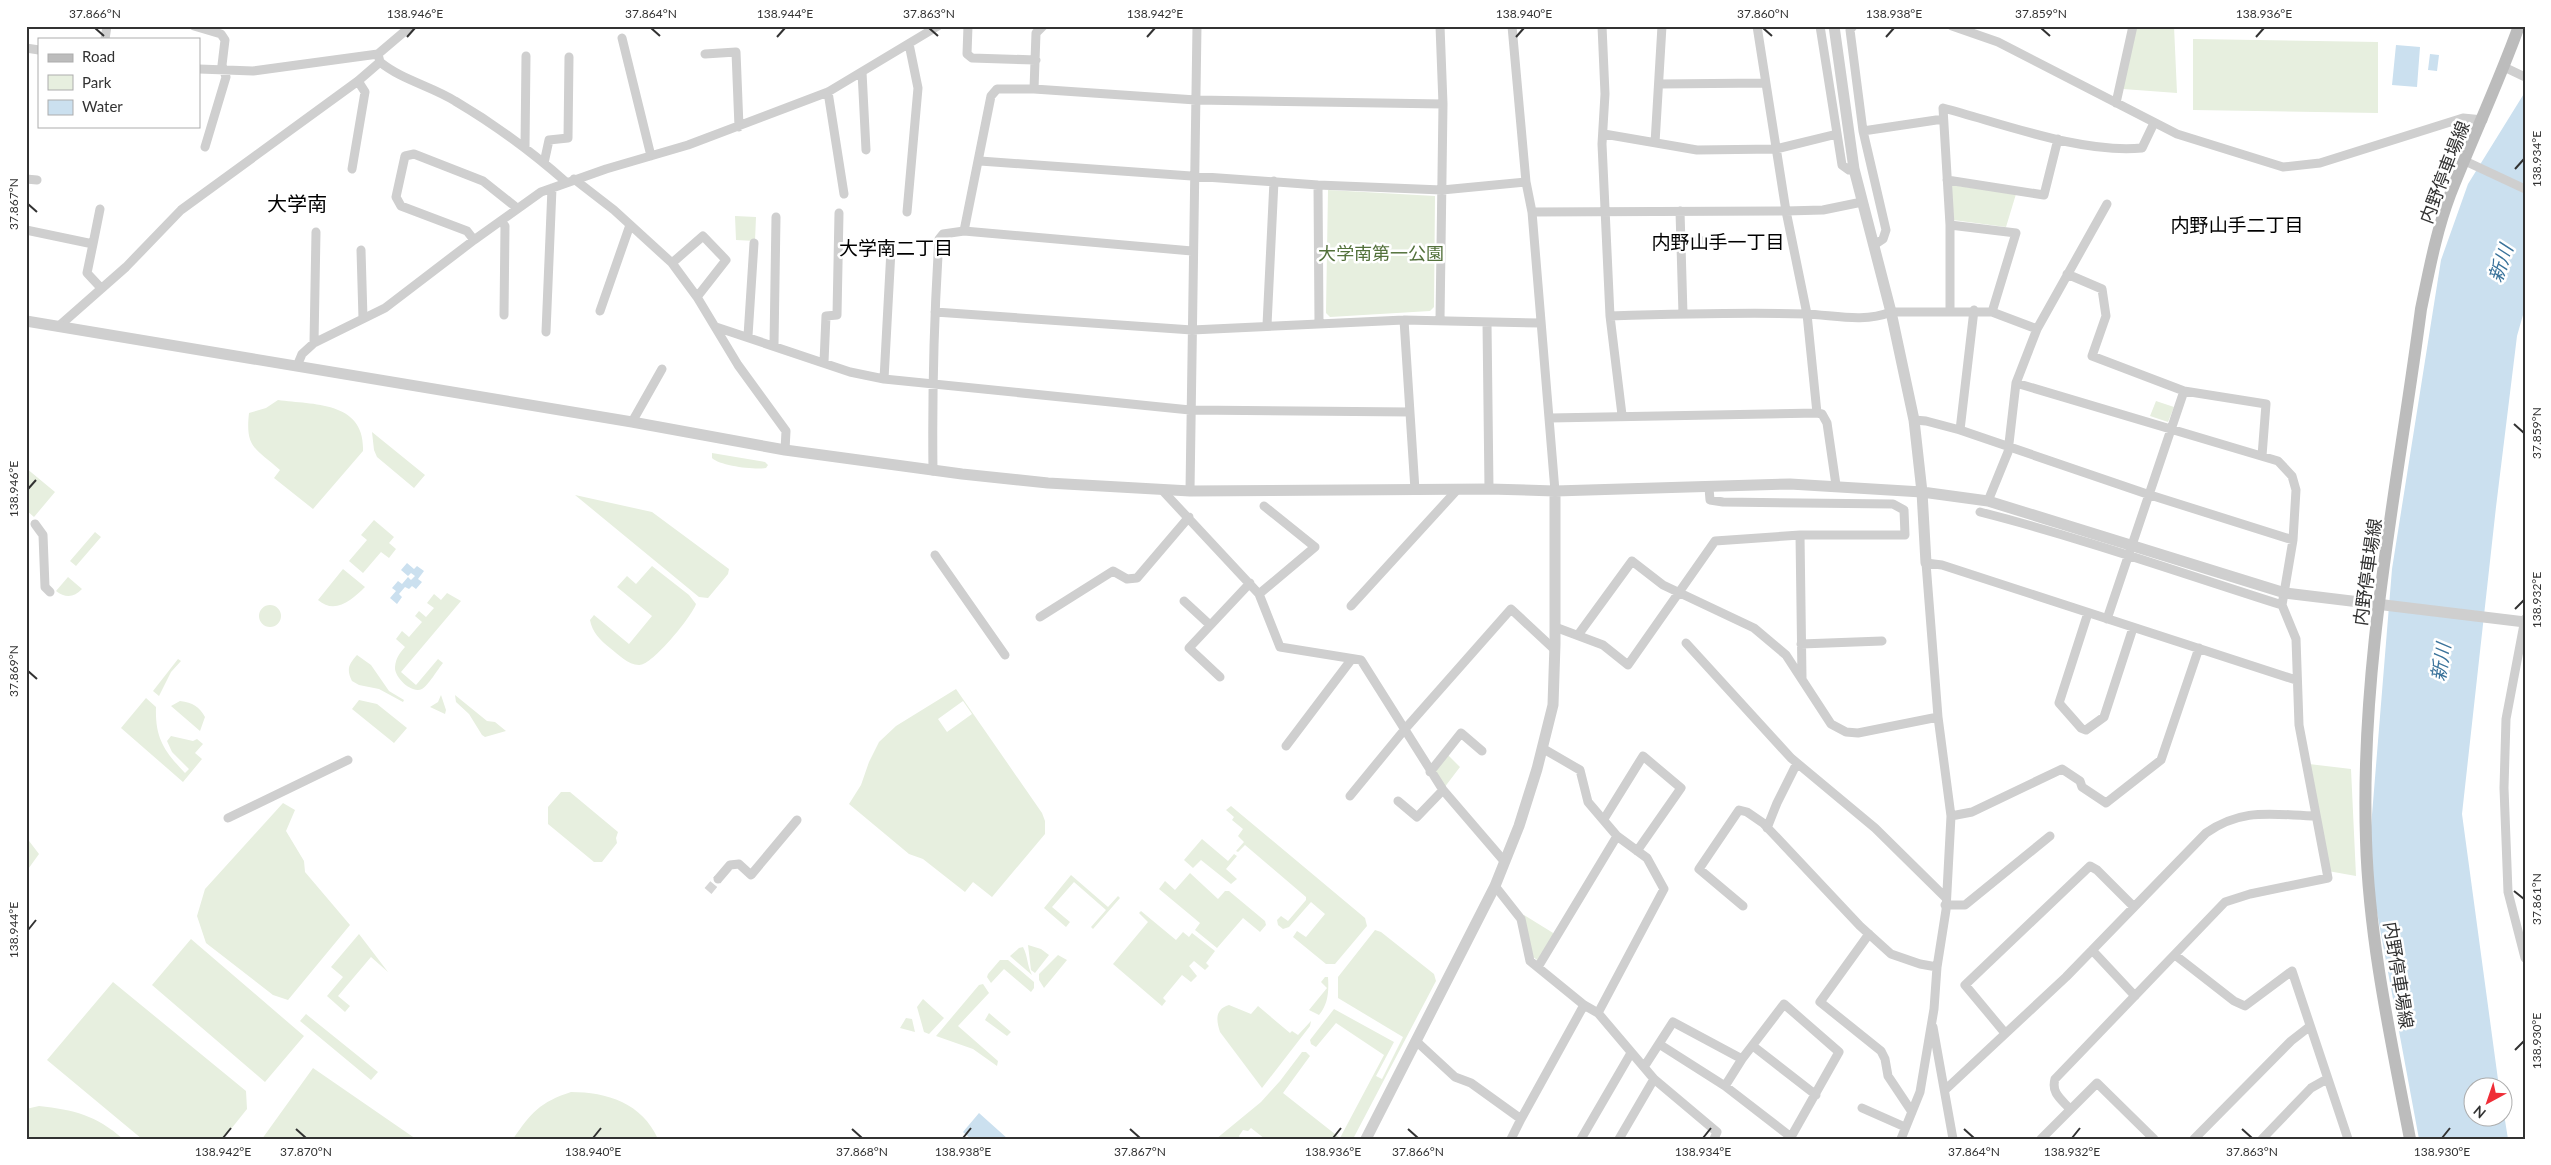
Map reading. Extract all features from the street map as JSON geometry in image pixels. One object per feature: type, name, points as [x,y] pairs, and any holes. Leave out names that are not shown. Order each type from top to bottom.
[{"type":"main road","name":"内野停車場線","points":[[2410,1139],[2391,1038],[2372,917],[2366,840],[2368,720],[2377,626],[2421,310],[2440,226],[2504,67],[2518,26]]},
{"type":"street","points":[[194,26],[224,36],[223,71],[226,77],[205,147]]},
{"type":"street","points":[[58,326],[126,267],[181,210],[358,81],[411,26]]},
{"type":"street","points":[[297,366],[302,354],[314,343],[385,308],[541,192],[739,127],[828,92],[938,26]]},
{"type":"street","points":[[968,26],[967,54],[972,58],[1036,60]]},
{"type":"street","points":[[1034,88],[1036,33],[1043,26]]},
{"type":"street","points":[[1190,491],[1192,251],[1197,26]]},
{"type":"street","points":[[1440,26],[1443,104],[1440,320]]},
{"type":"street","points":[[1366,1139],[1495,886],[1519,826],[1553,705],[1555,492],[1532,212],[1526,182],[1512,26]]},
{"type":"street","points":[[1602,26],[1606,94],[1602,144],[1610,316],[1622,415]]},
{"type":"street","points":[[1655,143],[1662,26]]},
{"type":"street","points":[[1757,26],[1786,211],[1807,314],[1817,413]]},
{"type":"street","points":[[1820,26],[1842,133],[1854,169],[1892,312],[1914,420],[1922,492],[1938,717],[1951,816],[1945,901],[1932,1022],[1920,1092],[1901,1139]]},
{"type":"street","points":[[1834,26],[1842,133]]},
{"type":"street","points":[[1853,26],[1850,30],[1863,131],[1886,230],[1883,238],[1874,245]]},
{"type":"street","points":[[1952,26],[1998,42],[2177,134],[2283,167],[2320,164],[2463,118],[2483,120]]},
{"type":"street","points":[[2116,103],[2133,26]]},
{"type":"street","points":[[622,38],[651,156]]},
{"type":"street","points":[[907,212],[918,88],[909,44]]},
{"type":"street","points":[[705,54],[736,52],[739,127]]},
{"type":"street","points":[[525,147],[526,56]]},
{"type":"street","points":[[544,162],[549,140],[568,138],[570,57]]},
{"type":"street","points":[[200,69],[252,71],[379,58],[400,75],[454,100],[614,210],[672,263],[716,327],[738,365],[786,432],[785,450]]},
{"type":"street","points":[[2504,67],[2525,77]]},
{"type":"street","points":[[862,72],[866,150]]},
{"type":"street","points":[[352,169],[365,92],[358,81]]},
{"type":"street","points":[[1660,84],[1766,83]]},
{"type":"street","points":[[964,231],[993,91],[997,89],[1034,88],[1196,100],[1443,104]]},
{"type":"street","points":[[828,92],[844,194]]},
{"type":"street","points":[[1950,311],[1950,225],[1943,108],[2058,139],[2120,150],[2142,148],[2154,123]]},
{"type":"street","points":[[1863,131],[1943,119]]},
{"type":"street","points":[[1604,134],[1697,150],[1776,149],[1842,133]]},
{"type":"street","points":[[1947,180],[2044,195],[2058,139]]},
{"type":"street","points":[[474,240],[467,231],[401,206],[397,202],[397,188],[405,156],[414,154],[483,181],[518,208]]},
{"type":"street","points":[[980,161],[1318,185],[1442,190],[1526,182]]},
{"type":"street","points":[[2465,162],[2525,189]]},
{"type":"street","points":[[26,179],[37,180]]},
{"type":"street","points":[[1267,325],[1274,182]]},
{"type":"street","points":[[1318,185],[1319,323]]},
{"type":"street","points":[[546,332],[552,188]]},
{"type":"street","points":[[1532,212],[1823,210],[1862,202]]},
{"type":"street","points":[[1988,501],[2010,446],[2016,383],[2037,329],[2107,204]]},
{"type":"street","points":[[100,209],[87,273],[101,288]]},
{"type":"street","points":[[1680,211],[1683,314]]},
{"type":"street","points":[[824,362],[826,316],[837,316],[839,213]]},
{"type":"street","points":[[774,346],[776,217]]},
{"type":"street","points":[[501,221],[505,226],[504,315]]},
{"type":"street","points":[[600,312],[630,225]]},
{"type":"street","points":[[1950,225],[2016,233],[1992,312]]},
{"type":"street","points":[[26,230],[93,244]]},
{"type":"street","points":[[933,471],[932,384],[935,312],[940,239],[943,234],[964,231],[1192,251]]},
{"type":"street","points":[[314,343],[316,232]]},
{"type":"street","points":[[672,263],[703,236],[726,260],[696,297]]},
{"type":"street","points":[[1681,242],[1718,240]]},
{"type":"street","points":[[748,336],[754,243]]},
{"type":"street","points":[[361,250],[364,318]]},
{"type":"street","points":[[884,379],[891,250]]},
{"type":"street","points":[[2067,274],[2102,289],[2106,316],[2092,356],[2184,391],[2266,404],[2262,456]]},
{"type":"street","points":[[1610,316],[1807,314],[1842,318],[1880,316],[1892,312],[1974,310],[1992,312],[2037,329]]},
{"type":"street","points":[[1960,430],[1974,310]]},
{"type":"street","points":[[935,312],[1192,330],[1404,320],[1540,323]]},
{"type":"street","points":[[1404,320],[1415,490]]},
{"type":"street","points":[[26,321],[632,422],[785,450],[933,471],[1048,483],[1190,491],[1489,489],[1555,492],[1790,484],[1836,485],[1922,492],[1988,501],[2285,593],[2525,622]]},
{"type":"street","points":[[1487,323],[1489,489]]},
{"type":"street","points":[[716,327],[748,336],[850,372],[884,379],[1190,410],[1410,412]]},
{"type":"street","points":[[632,422],[662,369]]},
{"type":"street","points":[[2016,383],[2278,461],[2292,476],[2296,490],[2296,508],[2293,540],[2282,605],[2296,639],[2299,725],[2328,878],[2250,894],[2225,902],[2055,1079],[2053,1086],[2055,1093],[2070,1109]]},
{"type":"street","points":[[2107,620],[2184,391]]},
{"type":"street","points":[[1550,418],[1622,415],[1822,414],[1826,423],[1836,485]]},
{"type":"street","points":[[1914,420],[1926,421],[1960,430],[2148,494],[2293,540]]},
{"type":"street","points":[[1555,627],[1603,645],[1628,665],[1715,541],[1800,535],[1905,535],[1904,510],[1894,504],[1724,502],[1710,500],[1709,488]]},
{"type":"street","points":[[1162,490],[1259,594],[1280,648],[1361,660],[1430,772],[1443,790],[1504,861]]},
{"type":"street","points":[[1352,606],[1457,490]]},
{"type":"street","points":[[1259,594],[1316,547],[1264,506]]},
{"type":"street","points":[[1980,512],[2063,533],[2128,553],[2282,605]]},
{"type":"street","points":[[1040,617],[1113,571],[1127,579],[1137,578],[1190,518]]},
{"type":"street","points":[[35,524],[43,535],[45,587],[50,592]]},
{"type":"street","points":[[1800,535],[1802,678]]},
{"type":"street","points":[[935,554],[1005,655]]},
{"type":"street","points":[[1578,635],[1632,561],[1663,585],[1754,628],[1786,655],[1831,724],[1846,732],[1858,733],[1938,717]]},
{"type":"street","points":[[1926,564],[1942,565],[2296,680]]},
{"type":"street","points":[[1220,677],[1188,648],[1250,583]]},
{"type":"street","points":[[1184,601],[1210,625]]},
{"type":"street","points":[[1350,796],[1404,729],[1511,608],[1555,650]]},
{"type":"street","points":[[2088,613],[2059,703],[2086,730],[2104,716],[2133,628]]},
{"type":"street","points":[[2525,618],[2506,719],[2504,788],[2508,892],[2525,958]]},
{"type":"street","points":[[1801,644],[1882,641]]},
{"type":"street","points":[[1686,643],[1796,763],[1875,828],[1945,901],[1965,904],[2050,836]]},
{"type":"street","points":[[1951,816],[1972,812],[2062,769],[2080,781],[2082,787],[2106,803],[2161,760],[2199,648]]},
{"type":"street","points":[[1286,746],[1351,660]]},
{"type":"street","points":[[1430,772],[1461,733],[1482,751]]},
{"type":"street","points":[[1542,748],[1580,770],[1588,802],[1617,836],[1647,858],[1664,889],[1598,1013]]},
{"type":"street","points":[[1604,819],[1644,756],[1681,788],[1637,851]]},
{"type":"street","points":[[228,818],[348,760]]},
{"type":"street","points":[[1768,828],[1776,803],[1796,763]]},
{"type":"street","points":[[1398,801],[1417,817],[1443,790]]},
{"type":"street","points":[[1743,906],[1699,869],[1739,810],[1747,812],[1768,828],[1869,934],[1891,954],[1920,964],[1937,967]]},
{"type":"street","points":[[1945,1090],[2092,950],[2206,833],[2234,817],[2253,814],[2316,816]]},
{"type":"street","points":[[718,879],[730,865],[739,864],[751,875],[797,820]]},
{"type":"street","points":[[1538,968],[1617,836]]},
{"type":"street","points":[[2005,1033],[1965,985],[1972,978],[2090,866],[2097,870],[2134,907]]},
{"type":"street","points":[[1495,886],[1520,919],[1530,961],[1584,1005],[1598,1013],[1654,1079],[1717,1132],[1714,1139]]},
{"type":"street","points":[[1869,934],[1820,1002],[1881,1051],[1886,1059],[1888,1076],[1912,1112]]},
{"type":"street","points":[[2092,950],[2135,996]]},
{"type":"street","points":[[2175,955],[2234,1002],[2245,1006],[2292,972],[2326,1079],[2348,1139]]},
{"type":"street","points":[[1659,1044],[1725,1086],[1791,1137],[1840,1052],[1784,1004],[1742,1059],[1725,1086]]},
{"type":"street","points":[[1512,1139],[1521,1119],[1584,1005]]},
{"type":"street","points":[[1644,1067],[1673,1022],[1742,1059]]},
{"type":"street","points":[[1932,1022],[1953,1139]]},
{"type":"street","points":[[2194,1139],[2291,1041],[2309,1027]]},
{"type":"street","points":[[1416,1041],[1455,1076],[1471,1083],[1521,1119]]},
{"type":"street","points":[[1753,1046],[1816,1095]]},
{"type":"street","points":[[1581,1139],[1631,1053]]},
{"type":"street","points":[[1619,1139],[1654,1079]]},
{"type":"street","points":[[2266,1137],[2311,1088],[2326,1079]]},
{"type":"street","points":[[2041,1139],[2070,1109],[2081,1102],[2098,1083],[2154,1139]]},
{"type":"street","points":[[1862,1108],[1905,1128]]},
{"type":"green space","points":[[2136,26],[2174,26],[2177,93],[2123,89]]},
{"type":"green space","points":[[2193,39],[2378,42],[2378,113],[2193,110]]},
{"type":"green space","points":[[1951,185],[2016,194],[2006,227],[1953,220]]},
{"type":"green space","name":"大学南第一公園","points":[[1328,190],[1435,196],[1434,307],[1430,311],[1330,317],[1326,313]]},
{"type":"green space","points":[[735,216],[756,217],[755,241],[736,240]]},
{"type":"green space","points":[[278,400],[321,405],[335,409],[346,414],[356,423],[361,435],[363,451],[313,509],[274,478],[280,470],[254,447],[251,441],[248,425],[249,413],[266,408]]},
{"type":"green space","points":[[2156,401],[2174,407],[2168,422],[2150,416]]},
{"type":"green space","points":[[372,432],[425,475],[414,488],[377,457],[374,450]]},
{"type":"green space","points":[[712,453],[765,462],[768,465],[766,468],[746,468],[730,465],[716,461],[712,458]]},
{"type":"green space","points":[[26,468],[55,492],[34,517],[26,510]]},
{"type":"green space","points":[[575,495],[652,512],[729,569],[728,574],[708,598],[699,597]]},
{"type":"green space","points":[[374,520],[394,537],[389,543],[396,549],[389,558],[381,552],[363,573],[349,561],[367,540],[361,535]]},
{"type":"green space","points":[[95,532],[101,537],[76,566],[70,561]]},
{"type":"green space","points":[[652,566],[689,595],[696,604],[680,629],[653,658],[645,663],[635,665],[623,659],[597,636],[590,620],[594,615],[629,644],[652,616],[617,587],[627,576],[636,584]]},
{"type":"green space","points":[[343,569],[365,587],[355,597],[337,606],[324,604],[318,600]]},
{"type":"green space","points":[[68,577],[82,589],[76,594],[69,596],[56,591]]},
{"type":"green space","points":[[447,593],[461,601],[401,672],[416,685],[438,659],[443,663],[422,689],[413,689],[400,680],[395,671],[399,654],[405,647],[396,639],[402,631],[409,637],[422,622],[415,616],[419,611],[426,617],[434,608],[427,603],[434,594],[441,600]]},
{"type":"green space","points":[[270,605],[278,608],[281,616],[278,624],[270,627],[262,624],[259,616],[262,608]]},
{"type":"green space","points":[[357,655],[371,665],[389,691],[404,700],[403,702],[379,689],[359,685],[352,681],[349,667]]},
{"type":"green space","points":[[178,659],[181,661],[171,672],[159,696],[153,691]]},
{"type":"green space","points":[[956,689],[1042,813],[1045,821],[1045,834],[992,897],[973,882],[965,892],[923,859],[909,854],[849,804],[861,785],[869,762],[879,742],[896,726]],"holes":[[[963,701],[972,714],[947,732],[938,719]]]},
{"type":"green space","points":[[441,695],[446,710],[445,714],[430,707],[438,702]]},
{"type":"green space","points":[[455,695],[487,721],[495,722],[506,731],[485,737],[482,735],[469,714],[456,702]]},
{"type":"green space","points":[[146,698],[156,707],[159,736],[166,751],[185,773],[189,769],[172,752],[167,741],[171,736],[193,741],[197,739],[203,744],[195,753],[202,759],[183,782],[121,728]]},
{"type":"green space","points":[[359,700],[377,704],[407,728],[394,743],[352,709]]},
{"type":"green space","points":[[180,701],[195,706],[203,713],[205,717],[200,731],[171,706]]},
{"type":"green space","points":[[1447,754],[1460,767],[1444,788],[1433,772]]},
{"type":"green space","points":[[2309,764],[2351,769],[2356,876],[2328,871]]},
{"type":"green space","points":[[561,792],[570,792],[618,832],[617,843],[602,862],[594,862],[548,824],[548,807]]},
{"type":"green space","points":[[283,803],[295,810],[286,831],[304,861],[305,872],[350,925],[288,1000],[273,995],[206,943],[197,916],[205,889]]},
{"type":"green space","points":[[1231,806],[1365,918],[1367,926],[1335,964],[1326,964],[1293,937],[1297,931],[1306,937],[1325,914],[1311,902],[1289,927],[1283,929],[1278,925],[1277,920],[1281,916],[1288,921],[1306,900],[1306,897],[1245,845],[1238,852],[1236,851],[1244,842],[1238,836],[1243,829],[1232,820],[1234,817],[1226,810]]},
{"type":"green space","points":[[26,837],[39,854],[26,872]]},
{"type":"green space","points":[[1202,839],[1228,861],[1234,854],[1237,856],[1226,869],[1237,879],[1231,884],[1201,860],[1193,868],[1184,860]]},
{"type":"green space","points":[[1190,873],[1218,899],[1225,891],[1229,891],[1265,921],[1266,925],[1260,932],[1243,918],[1217,948],[1195,930],[1200,923],[1159,889],[1165,881],[1175,890]]},
{"type":"green space","points":[[1071,875],[1108,907],[1118,896],[1120,898],[1093,929],[1091,927],[1106,910],[1074,882],[1052,907],[1070,922],[1066,927],[1044,908]]},
{"type":"green space","points":[[1141,911],[1176,940],[1183,932],[1189,937],[1192,933],[1215,951],[1206,963],[1209,966],[1205,970],[1194,961],[1189,966],[1197,976],[1191,982],[1182,975],[1163,998],[1166,1001],[1162,1006],[1113,964],[1148,922],[1139,913]]},
{"type":"green space","points":[[1524,915],[1558,936],[1540,962],[1529,954],[1521,921]]},
{"type":"green space","points":[[1375,930],[1381,932],[1434,974],[1436,981],[1353,1139],[1265,1139],[1251,1128],[1248,1131],[1243,1130],[1239,1136],[1241,1139],[1216,1139],[1261,1102],[1302,1052],[1306,1052],[1310,1056],[1283,1093],[1340,1138],[1384,1055],[1336,1023],[1316,1047],[1311,1044],[1310,1040],[1334,1009],[1394,1042],[1376,1076],[1382,1079],[1403,1037],[1338,998],[1338,977]]},
{"type":"green space","points":[[359,934],[388,972],[371,957],[338,996],[350,1006],[345,1012],[327,996],[343,977],[331,967]]},
{"type":"green space","points":[[191,939],[304,1036],[265,1082],[152,985]]},
{"type":"green space","points":[[1028,945],[1041,949],[1049,955],[1035,973],[1031,970]]},
{"type":"green space","points":[[1023,947],[1029,968],[1032,975],[1010,956]]},
{"type":"green space","points":[[1058,955],[1067,960],[1044,988],[1039,980],[1039,974]]},
{"type":"green space","points":[[1000,960],[1008,960],[1034,982],[1034,988],[1031,992],[1004,969],[991,983],[987,977],[988,974]]},
{"type":"green space","points":[[1325,977],[1328,977],[1327,998],[1319,1015],[1309,1010],[1327,988],[1321,982]]},
{"type":"green space","points":[[113,982],[246,1091],[247,1109],[223,1139],[142,1139],[47,1060]]},
{"type":"green space","points":[[983,984],[989,993],[958,1026],[998,1061],[997,1066],[973,1049],[936,1036],[979,985]]},
{"type":"green space","points":[[923,999],[944,1018],[929,1034],[924,1032],[917,1007]]},
{"type":"green space","points":[[1229,1005],[1251,1014],[1258,1006],[1290,1033],[1292,1031],[1298,1035],[1311,1021],[1310,1026],[1262,1088],[1220,1032],[1218,1023],[1219,1012]]},
{"type":"green space","points":[[989,1013],[1011,1032],[1007,1036],[985,1020]]},
{"type":"green space","points":[[306,1014],[378,1072],[371,1080],[300,1021]]},
{"type":"green space","points":[[906,1018],[912,1019],[915,1032],[900,1028]]},
{"type":"green space","points":[[313,1068],[416,1139],[262,1139]]},
{"type":"green space","points":[[571,1092],[598,1094],[622,1102],[643,1116],[658,1139],[513,1139],[531,1115],[544,1104]]},
{"type":"green space","points":[[39,1106],[63,1109],[84,1115],[103,1124],[123,1139],[26,1139],[26,1109]]},
{"type":"water","points":[[2396,45],[2420,47],[2417,87],[2392,85]]},
{"type":"water","points":[[2430,54],[2439,55],[2437,71],[2428,70]]},
{"type":"water","name":"新川","points":[[2525,92],[2525,308],[2517,336],[2462,814],[2498,1078],[2464,1078],[2464,1128],[2506,1128],[2508,1139],[2419,1139],[2368,864],[2392,569],[2441,260],[2468,184]]},
{"type":"water","points":[[407,563],[414,569],[417,566],[424,571],[418,579],[422,582],[416,589],[412,586],[409,589],[405,587],[399,594],[402,597],[397,604],[390,598],[396,591],[392,588],[398,581],[402,584],[408,577],[411,580],[415,576],[411,573],[408,576],[401,570]]},
{"type":"water","points":[[979,1113],[1008,1139],[971,1139],[963,1132]]},
{"type":"tunnel","points":[[708,891],[718,879]]},
{"type":"district","name":"大学南","points":[[297,203]]},
{"type":"district","name":"内野山手二丁目","points":[[2237,224]]},
{"type":"district","name":"内野山手一丁目","points":[[1718,241]]},
{"type":"district","name":"大学南二丁目","points":[[896,247]]}]
